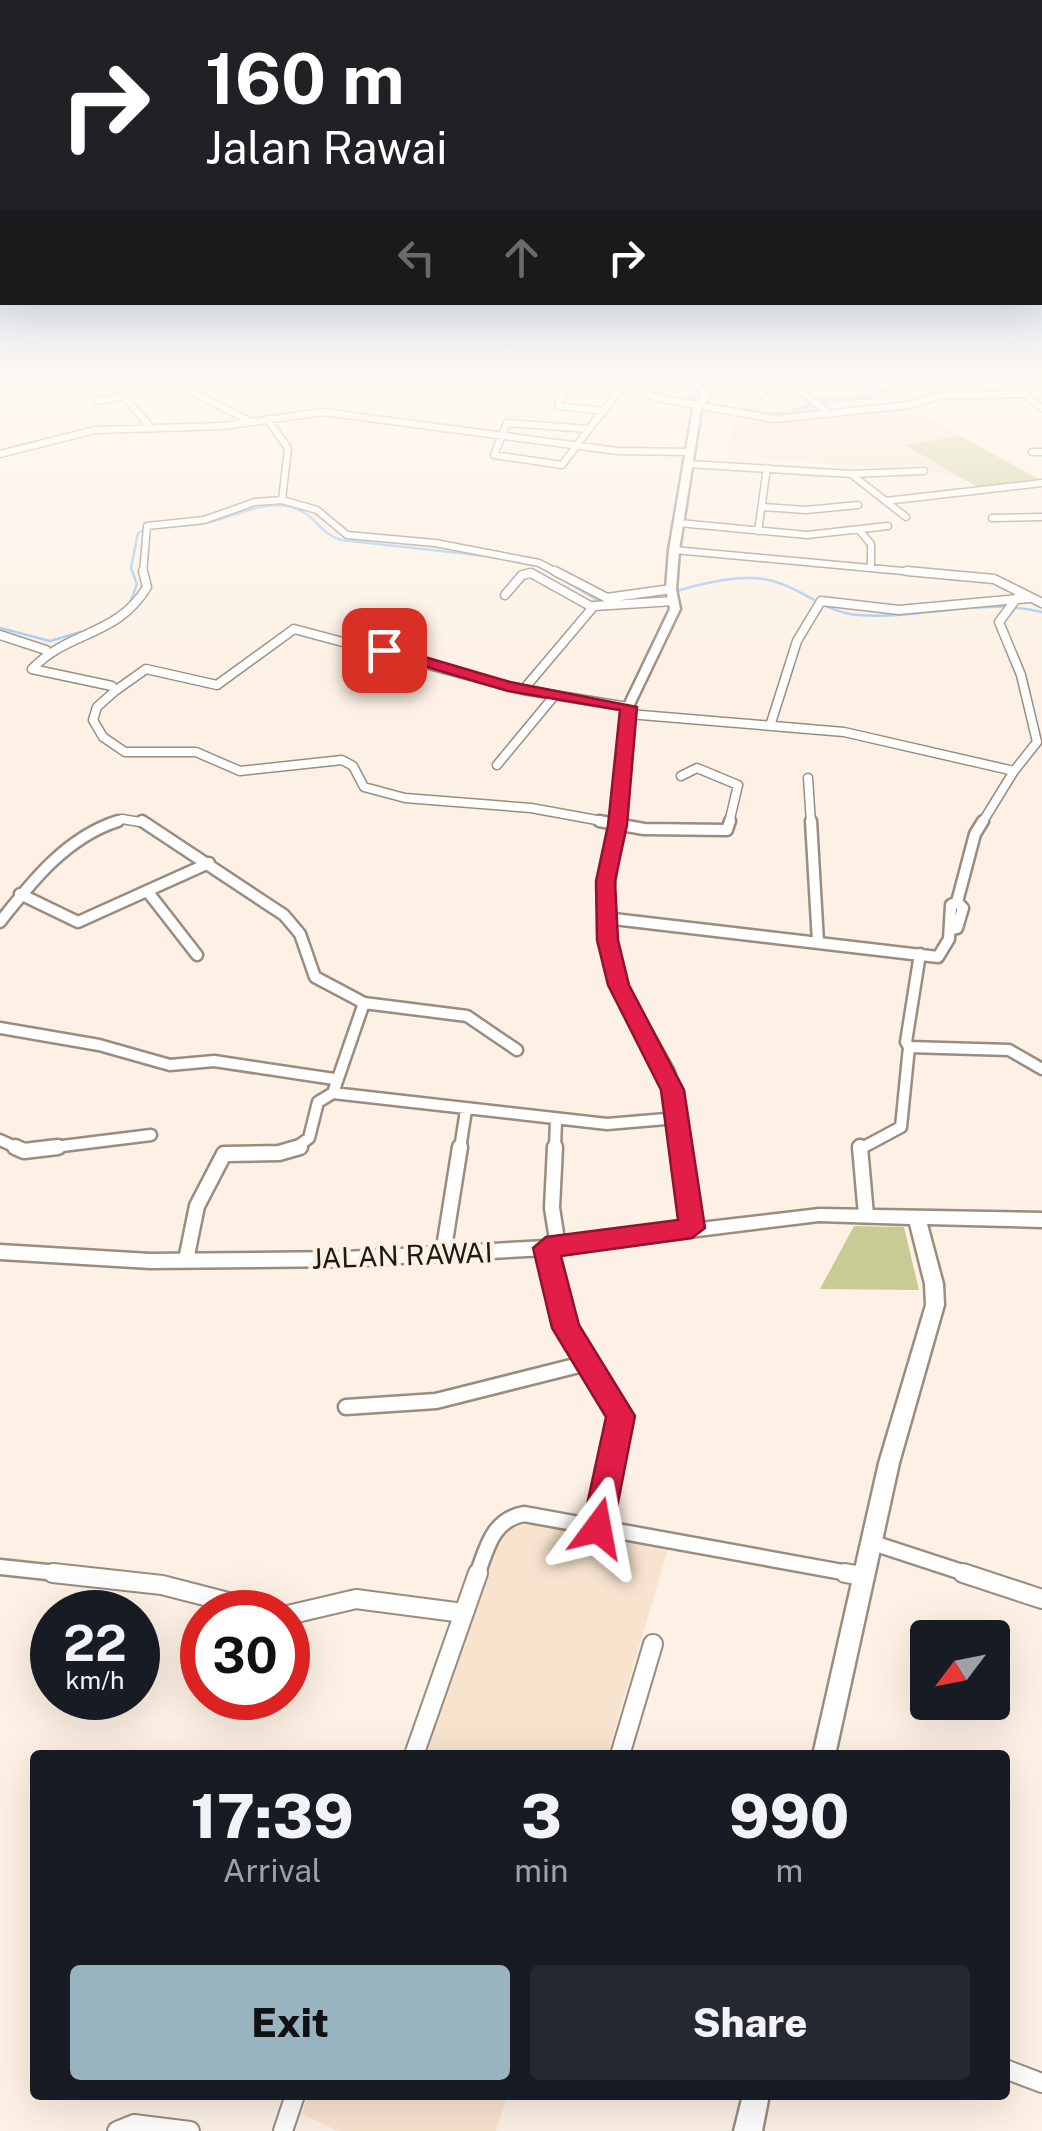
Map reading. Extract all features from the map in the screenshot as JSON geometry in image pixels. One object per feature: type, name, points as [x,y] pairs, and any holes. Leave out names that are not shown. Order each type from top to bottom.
[{"type":"street","points":[[282,500],[284,480]]},
{"type":"street","points":[[686,480],[674,550],[673,595],[628,711],[618,825],[607,866],[605,918],[619,985],[665,1069],[678,1118],[692,1228]]},
{"type":"street","points":[[758,531],[766,480]]},
{"type":"street","points":[[860,480],[906,518]]},
{"type":"street","points":[[886,501],[1042,483]]},
{"type":"street","points":[[0,635],[46,650],[112,628],[132,614],[147,588],[142,568],[146,529],[204,520],[261,501],[282,500],[316,510],[347,535],[413,540],[539,563],[606,598],[673,595]]},
{"type":"street","points":[[764,507],[806,510],[858,505]]},
{"type":"street","points":[[992,518],[1042,517]]},
{"type":"street","points":[[679,523],[812,536],[888,526]]},
{"type":"street","points":[[860,532],[871,544],[871,568]]},
{"type":"street","points":[[674,550],[1000,580],[1042,603]]},
{"type":"street","points":[[505,596],[522,575],[531,573],[594,606],[673,595]]},
{"type":"street","points":[[770,726],[817,604],[882,612],[1029,598]]},
{"type":"street","points":[[605,918],[939,956],[952,929],[957,928],[963,908],[957,902],[975,834],[1014,770],[1037,742],[1020,675],[1000,622],[1016,602]]},
{"type":"street","points":[[524,690],[594,606]]},
{"type":"street","points":[[680,776],[697,768],[738,784],[740,791],[727,830],[618,825],[531,808],[380,793],[364,787],[356,769],[342,760],[245,771],[193,752],[122,752],[102,738],[93,720],[96,708],[145,669],[217,685],[291,630],[524,690],[628,711],[844,732],[1014,770]]},
{"type":"street","points":[[46,650],[33,672],[94,680],[116,690]]},
{"type":"street","points":[[497,765],[555,695]]},
{"type":"street","points":[[808,778],[818,942]]},
{"type":"street","points":[[0,922],[20,894],[100,825],[120,818],[141,820],[284,915],[300,934],[320,982],[364,1003],[467,1016],[517,1050]]},
{"type":"street","points":[[20,894],[78,922],[209,863]]},
{"type":"street","points":[[148,892],[198,955]]},
{"type":"street","points":[[866,1215],[860,1146],[889,1138],[900,1127],[920,954]]},
{"type":"street","points":[[186,1260],[197,1206],[224,1154],[284,1151],[309,1138],[318,1102],[333,1086],[364,1003]]},
{"type":"street","points":[[0,1028],[100,1045],[170,1065],[214,1062],[466,1110],[607,1124],[678,1118]]},
{"type":"street","points":[[908,1045],[1009,1050],[1042,1069]]},
{"type":"street","points":[[444,1254],[449,1196],[466,1110]]},
{"type":"street","points":[[556,1120],[552,1247],[566,1328],[620,1416],[598,1528]]},
{"type":"street","points":[[0,1140],[24,1151],[151,1134]]},
{"type":"street","name":"JALAN RAWAI","points":[[0,1252],[186,1260],[444,1254],[552,1247],[818,1215],[1042,1220]]},
{"type":"street","points":[[825,1750],[870,1542],[935,1305],[934,1284],[916,1216]]},
{"type":"street","points":[[346,1407],[377,1408],[532,1381],[587,1363]]},
{"type":"street","points":[[416,1750],[491,1535],[509,1517],[524,1514],[862,1576]]},
{"type":"street","points":[[870,1542],[1042,1599]]},
{"type":"street","points":[[1,1569],[181,1590]]},
{"type":"street","points":[[310,1610],[356,1600],[464,1614]]},
{"type":"street","points":[[621,1750],[653,1644]]},
{"type":"street","points":[[1010,2071],[1042,2083]]},
{"type":"street","points":[[283,2131],[293,2100]]},
{"type":"street","points":[[748,2131],[755,2100]]},
{"type":"street","points":[[118,2131],[134,2124],[190,2131]]},
{"type":"shaded area","points":[[966,480],[1042,481],[981,489]]},
{"type":"shaded area","points":[[524,1523],[668,1549],[608,1750],[427,1750],[499,1539],[513,1525]]},
{"type":"shaded area","points":[[306,2100],[505,2100],[496,2131],[338,2131],[302,2114]]},
{"type":"green space","points":[[966,480],[1042,481],[981,489]]},
{"type":"green space","points":[[854,1226],[904,1227],[919,1290],[820,1289]]},
{"type":"waterway","points":[[168,527],[209,522],[260,507],[283,506],[305,513],[329,535],[341,540],[486,556]]},
{"type":"waterway","points":[[130,603],[137,584],[131,568],[138,533],[144,530]]},
{"type":"waterway","points":[[644,599],[724,580],[757,578],[784,585],[835,610],[858,615],[996,607],[1042,612]]},
{"type":"waterway","points":[[566,581],[600,602]]},
{"type":"waterway","points":[[0,628],[50,641],[91,629]]},
{"type":"route","points":[[384,650],[508,686],[628,707],[618,825],[607,866],[607,940],[619,985],[665,1069],[676,1100],[692,1228],[546,1248],[566,1328],[620,1416],[598,1528]]}]
